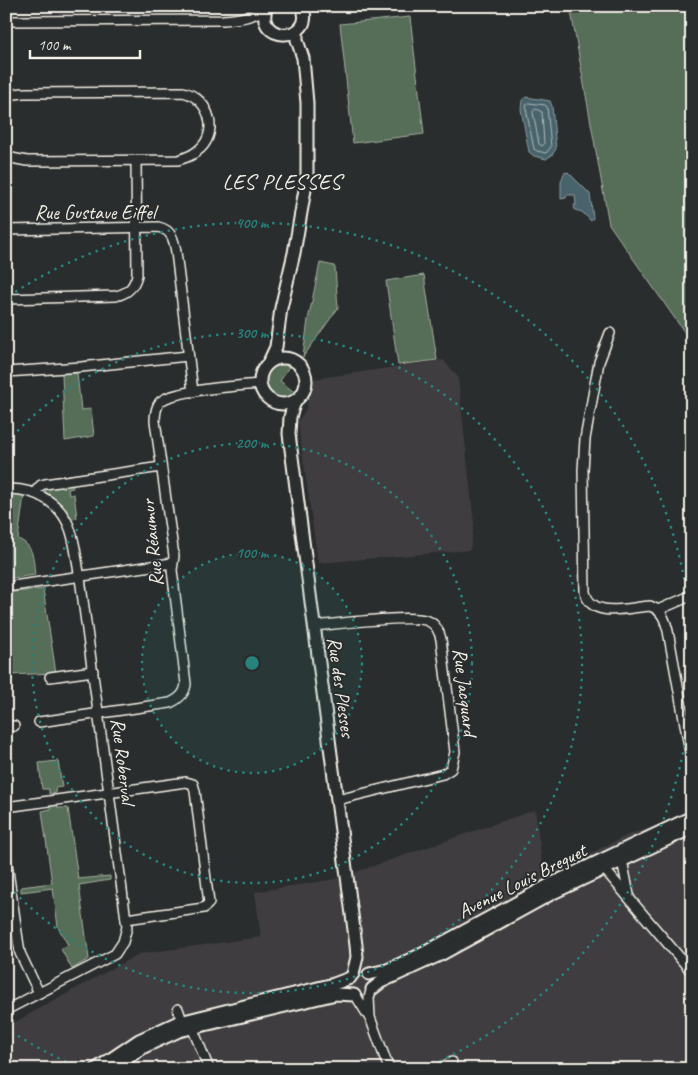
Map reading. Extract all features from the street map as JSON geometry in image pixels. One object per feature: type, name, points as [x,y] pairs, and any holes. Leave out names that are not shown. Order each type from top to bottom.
[{"type":"street","points":[[278,327],[282,348],[290,359],[302,368],[306,378],[303,393],[295,401],[288,404],[276,404],[267,398],[259,384],[261,372],[275,351],[278,327],[281,308],[296,244],[307,178],[308,120],[302,58],[297,31],[304,19],[302,6]]},
{"type":"street","points":[[266,7],[265,18],[267,24],[276,34],[285,35],[297,31]]},
{"type":"street","points":[[6,21],[223,20],[259,13],[266,7]]},
{"type":"street","points":[[241,18],[267,24]]},
{"type":"street","points":[[285,35],[294,47],[303,69]]},
{"type":"street","points":[[6,97],[15,94],[182,92],[188,93],[201,102],[207,110],[210,128],[208,138],[198,152],[178,160],[27,161],[6,157]]},
{"type":"street","points":[[6,299],[110,297],[127,292],[132,287],[137,275],[136,160]]},
{"type":"street","name":"Rue Gustave Eiffel","points":[[6,230],[163,228],[170,233],[176,252],[193,392]]},
{"type":"street","points":[[610,333],[599,362],[585,439],[583,470],[585,592],[589,601],[603,610],[650,606],[662,614],[666,626],[692,763]]},
{"type":"street","points":[[6,372],[81,368],[188,356]]},
{"type":"street","points":[[269,362],[279,358],[290,359]]},
{"type":"street","name":"Rue Réaumur","points":[[99,712],[170,703],[177,700],[186,690],[172,564],[174,556],[155,421],[158,406],[160,402],[170,396],[259,384]]},
{"type":"street","name":"Rue des Plesses","points":[[289,434],[290,417],[295,401]]},
{"type":"street","name":"Rue des Plesses","points":[[276,404],[283,413],[289,434],[337,800],[356,945],[357,958],[351,976]]},
{"type":"street","points":[[34,493],[41,485],[45,484],[161,467]]},
{"type":"street","name":"Rue Roberval","points":[[6,489],[20,489],[50,501],[66,520],[72,535],[99,712],[126,919],[126,935],[115,954],[6,1010]]},
{"type":"street","points":[[6,587],[172,564]]},
{"type":"street","points":[[658,610],[692,594]]},
{"type":"street","name":"Rue Jacquard","points":[[314,626],[419,618],[435,625],[441,639],[455,752],[451,768],[444,774],[337,800]]},
{"type":"street","points":[[50,677],[93,671]]},
{"type":"street","points":[[39,722],[99,712]]},
{"type":"street","points":[[6,807],[186,782],[193,784],[209,891],[209,903],[204,908],[126,919]]},
{"type":"street","name":"Avenue Louis Breguet","points":[[372,990],[380,982],[434,958],[601,865],[692,817]]},
{"type":"street","name":"Avenue Louis Breguet","points":[[622,855],[692,828]]},
{"type":"street","points":[[622,855],[626,885],[630,898]]},
{"type":"street","points":[[6,857],[20,954],[39,993]]},
{"type":"street","points":[[601,865],[692,972]]},
{"type":"street","name":"Avenue Louis Breguet","points":[[368,974],[387,970],[430,950],[541,889],[601,865]]},
{"type":"street","name":"Rue des Plesses","points":[[356,945],[361,963],[368,974]]},
{"type":"street","points":[[96,1069],[159,1030],[334,984],[360,971],[368,974],[373,981],[369,998],[370,1020]]},
{"type":"street","points":[[351,976],[349,989],[355,995],[370,1020],[389,1069]]},
{"type":"street","points":[[111,1069],[131,1055],[188,1023],[336,994],[363,996],[372,990]]},
{"type":"street","points":[[178,1009],[188,1023],[209,1069]]},
{"type":"street","points":[[439,1069],[452,1062]]},
{"type":"shaded area","points":[[39,6],[232,6],[232,9],[39,11]]},
{"type":"shaded area","points":[[443,360],[458,377],[474,524],[470,550],[318,563],[298,422],[306,409],[314,379]]},
{"type":"shaded area","points":[[535,810],[542,863],[546,875],[632,833],[692,817],[692,1069],[6,1069],[6,1027],[139,954],[261,937],[255,892],[336,879]]},
{"type":"green space","points":[[570,6],[692,6],[692,343],[609,224]]},
{"type":"green space","points":[[410,17],[424,134],[353,143],[340,24]]},
{"type":"green space","points":[[320,263],[334,266],[335,268],[338,308],[303,357],[308,320]]},
{"type":"green space","points":[[424,275],[437,360],[398,365],[386,281]]},
{"type":"green space","points":[[278,361],[292,362],[280,381],[298,395],[288,400],[278,401],[271,397],[265,391],[262,383],[263,375],[268,367]]},
{"type":"green space","points":[[77,373],[81,410],[91,409],[94,436],[65,441],[62,374]]},
{"type":"green space","points":[[72,483],[73,488],[68,489],[69,495],[74,494],[77,518],[73,519],[58,501],[46,493],[45,488]]},
{"type":"green space","points":[[6,494],[24,495],[18,539],[28,545],[32,554],[35,575],[6,579],[6,542],[9,540],[6,534]]},
{"type":"green space","points":[[43,589],[56,673],[8,675],[6,666],[6,593]]},
{"type":"green space","points":[[58,761],[62,787],[55,788],[56,793],[49,794],[49,789],[42,789],[39,763]]},
{"type":"green space","points":[[57,803],[58,808],[68,808],[78,879],[110,876],[110,880],[79,885],[89,959],[72,969],[61,949],[68,945],[58,927],[53,888],[21,892],[21,887],[52,883],[42,811],[51,809],[51,804]]},
{"type":"water","points":[[526,97],[550,101],[552,106],[556,149],[546,159],[534,156],[529,152],[521,109],[522,100]]},
{"type":"water","points":[[568,172],[590,194],[593,218],[591,221],[582,212],[575,210],[575,195],[567,195],[566,198],[561,199],[561,182],[564,173]]},
{"type":"district","name":"LES PLESSES","points":[[282,182]]}]
